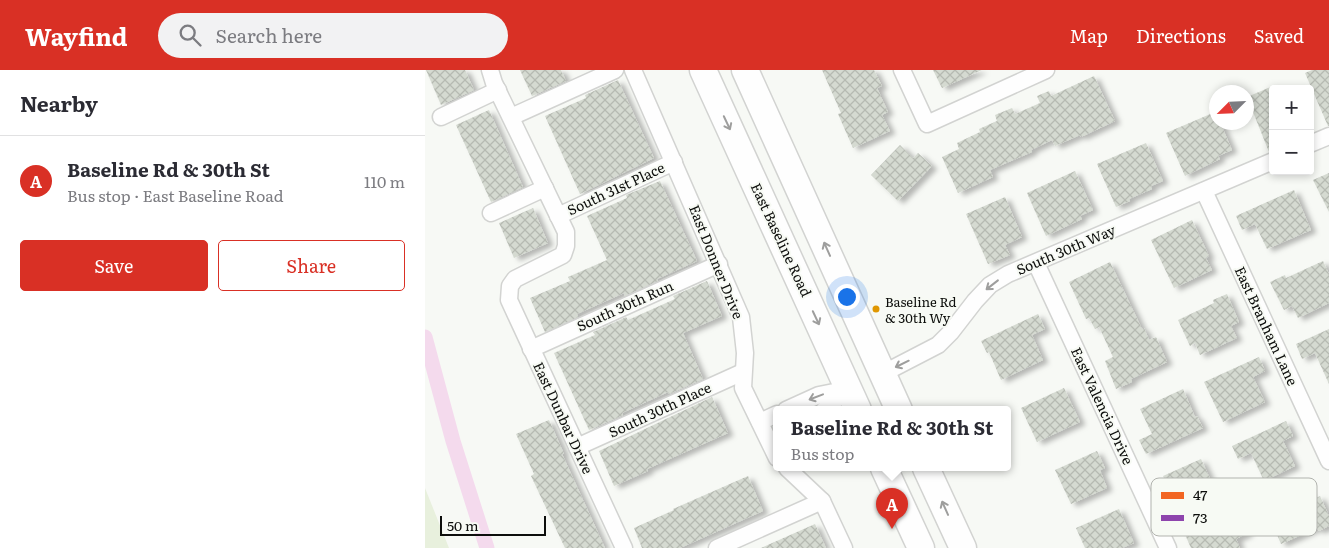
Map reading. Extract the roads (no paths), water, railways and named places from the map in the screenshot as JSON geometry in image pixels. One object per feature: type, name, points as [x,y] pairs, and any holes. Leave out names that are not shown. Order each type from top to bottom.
[{"type":"main road","points":[[745,70],[897,406]]},
{"type":"main road","name":"East Baseline Road","points":[[712,73],[853,400]]},
{"type":"main road","points":[[853,400],[882,374]]},
{"type":"main road","points":[[886,471],[921,548]]},
{"type":"main road","points":[[927,471],[963,548]]},
{"type":"street","points":[[490,70],[558,216]]},
{"type":"street","points":[[511,117],[615,70]]},
{"type":"street","name":"East Donner Drive","points":[[633,70],[741,317],[745,353],[743,388],[759,422],[772,435]]},
{"type":"street","points":[[902,70],[927,124],[1046,70]]},
{"type":"street","points":[[441,117],[498,90]]},
{"type":"street","points":[[1314,142],[1329,136]]},
{"type":"street","name":"South 31st Place","points":[[558,216],[674,162]]},
{"type":"street","name":"South 30th Way","points":[[882,374],[938,345],[951,332],[975,301],[991,285],[1009,274],[1269,163]]},
{"type":"street","points":[[491,213],[545,188]]},
{"type":"street","name":"East Branham Lane","points":[[1204,191],[1329,461]]},
{"type":"street","name":"East Dunbar Drive","points":[[558,216],[566,232],[566,246],[563,255],[515,279],[510,286],[509,300],[624,548]]},
{"type":"street","name":"East Valencia Drive","points":[[1035,263],[1151,512]]},
{"type":"street","name":"South 30th Run","points":[[531,349],[719,264]]},
{"type":"street","name":"South 30th Place","points":[[577,447],[743,372]]},
{"type":"street","points":[[797,406],[819,395],[853,400]]},
{"type":"street","points":[[836,406],[853,400]]},
{"type":"street","points":[[759,422],[773,416]]},
{"type":"street","points":[[790,471],[822,501],[844,548]]},
{"type":"street","points":[[721,547],[822,501]]},
{"type":"street","name":"East Valencia Drive","points":[[1162,536],[1168,548]]},
{"type":"waterway","points":[[425,337],[453,441],[487,548]]},
{"type":"place","name":"Baseline Rd & 30th Wy","points":[[876,309]]},
{"type":"place","name":"Baseline Rd & 30th St","points":[[892,529]]}]
